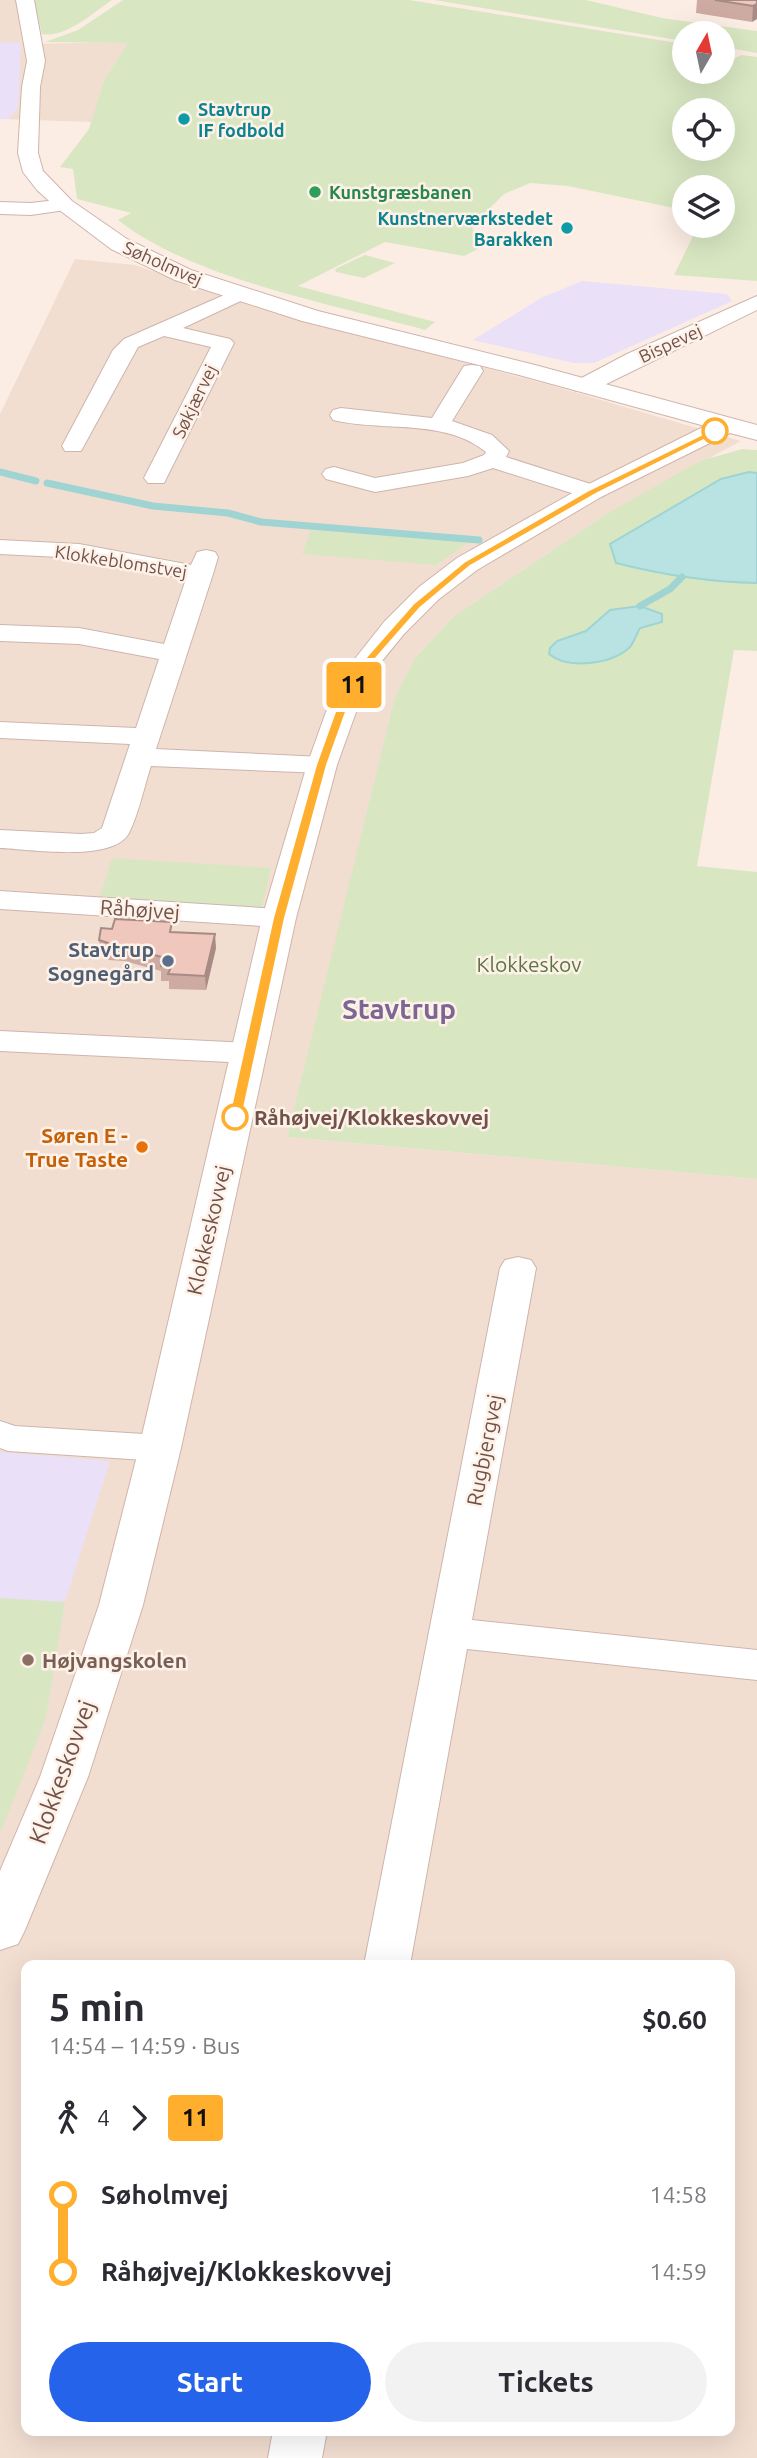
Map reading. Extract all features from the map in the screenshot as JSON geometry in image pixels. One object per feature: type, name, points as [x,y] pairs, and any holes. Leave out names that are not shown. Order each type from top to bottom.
[{"type":"street","name":"Søholmvej","points":[[25,0],[36,61],[31,87],[28,153],[33,172],[65,205],[119,244],[151,262],[321,319],[757,433]]},
{"type":"street","points":[[0,208],[31,209],[65,205]]},
{"type":"street","points":[[73,446],[124,350],[131,343],[240,294]]},
{"type":"street","name":"Bispevej","points":[[584,386],[757,302]]},
{"type":"street","name":"Søkjærvej","points":[[156,478],[223,343],[161,329]]},
{"type":"street","points":[[439,424],[472,371]]},
{"type":"street","points":[[341,415],[376,421],[439,424],[479,436],[492,444],[498,451],[492,460]]},
{"type":"street","name":"Klokkeskovvej","points":[[0,1930],[64,1777],[121,1605],[160,1448],[279,918],[322,765],[341,712],[364,665],[401,620],[429,593],[467,564],[593,492],[727,425]]},
{"type":"street","points":[[334,474],[376,485],[445,475],[492,460],[593,492]]},
{"type":"street","name":"Klokkeblomstvej","points":[[0,547],[79,551],[203,566],[115,832],[101,841],[81,843],[0,839]]},
{"type":"street","points":[[0,633],[79,636],[174,654]]},
{"type":"street","points":[[0,730],[322,765]]},
{"type":"street","name":"Råhøjvej","points":[[0,900],[279,918]]},
{"type":"street","points":[[0,1041],[250,1053]]},
{"type":"street","name":"Rugbjergvej","points":[[388,1960],[518,1268]]},
{"type":"street","points":[[0,1434],[8,1438],[160,1448]]},
{"type":"street","points":[[449,1632],[757,1665]]},
{"type":"street","points":[[295,2458],[299,2436]]},
{"type":"shaded area","points":[[0,0],[18,0],[28,44],[129,42],[104,80],[92,122],[0,119]]},
{"type":"shaded area","points":[[0,42],[21,43],[18,108],[9,119],[0,119]]},
{"type":"shaded area","points":[[75,259],[135,265],[262,309],[550,385],[741,441],[608,513],[454,616],[415,658],[287,1137],[757,1179],[757,2458],[0,2458],[0,414]]},
{"type":"shaded area","points":[[582,281],[727,294],[732,301],[594,363],[574,363],[473,340],[541,298]]},
{"type":"shaded area","points":[[0,1452],[110,1461],[65,1602],[46,1718],[0,1834]]},
{"type":"green space","points":[[33,0],[112,0],[70,29],[42,34]]},
{"type":"green space","points":[[123,0],[409,0],[672,42],[672,84],[735,84],[735,58],[741,55],[757,57],[757,281],[674,275],[692,238],[735,238],[735,175],[672,175],[672,208],[568,186],[530,183],[504,194],[472,226],[478,249],[464,256],[385,242],[298,286],[435,322],[425,330],[224,274],[149,241],[118,220],[131,213],[77,199],[73,169],[60,167],[89,129],[104,80],[128,43],[45,42],[78,30]]},
{"type":"green space","points":[[434,0],[586,0],[684,21],[672,21],[672,39]]},
{"type":"green space","points":[[735,28],[757,31],[757,53],[735,49]]},
{"type":"green space","points":[[365,255],[395,263],[364,278],[336,272],[335,269]]},
{"type":"green space","name":"Klokkeskov","points":[[742,449],[757,450],[757,651],[734,650],[697,866],[757,872],[757,1179],[287,1137],[395,697],[415,658],[454,616],[608,513],[700,461]]},
{"type":"green space","points":[[311,530],[469,542],[436,565],[302,554]]},
{"type":"green space","points":[[112,858],[271,868],[262,907],[99,899]]},
{"type":"green space","name":"Højvangskolen","points":[[0,1598],[65,1602],[46,1718],[0,1834]]},
{"type":"water","points":[[749,472],[757,473],[757,583],[686,577],[616,563],[610,544],[721,479]]},
{"type":"water","points":[[640,606],[662,614],[662,622],[640,628],[631,646],[621,654],[601,661],[578,663],[557,659],[549,654],[550,648],[557,641],[586,631],[610,610]]},
{"type":"building","points":[[715,0],[757,0],[757,4],[753,6]]},
{"type":"building","points":[[115,919],[172,922],[170,932],[215,934],[205,976],[168,974],[171,967],[161,966],[162,957],[123,947],[107,946],[108,943],[99,940],[101,928],[112,929]]},
{"type":"waterway","points":[[0,472],[36,481]]},
{"type":"waterway","points":[[47,483],[153,506],[228,513],[261,522],[479,540]]},
{"type":"waterway","points":[[640,606],[670,589],[682,577]]},
{"type":"bus line","name":"11","points":[[235,1117],[279,918],[322,765],[341,712],[364,665],[394,628],[429,593],[467,564],[593,492],[715,431]]},
{"type":"place","name":"Stavtrup IF fodbold","points":[[184,119]]},
{"type":"place","name":"Kunstgræsbanen","points":[[315,192]]},
{"type":"place","name":"Kunstnerværkstedet Barakken","points":[[567,228]]},
{"type":"place","name":"Stavtrup Sognegård","points":[[168,961]]},
{"type":"place","name":"Råhøjvej/Klokkeskovvej","points":[[235,1117]]},
{"type":"place","name":"Søren E - True Taste","points":[[142,1147]]},
{"type":"place","name":"Højvangskolen","points":[[28,1660]]},
{"type":"district","name":"Stavtrup","points":[[399,1008]]}]
